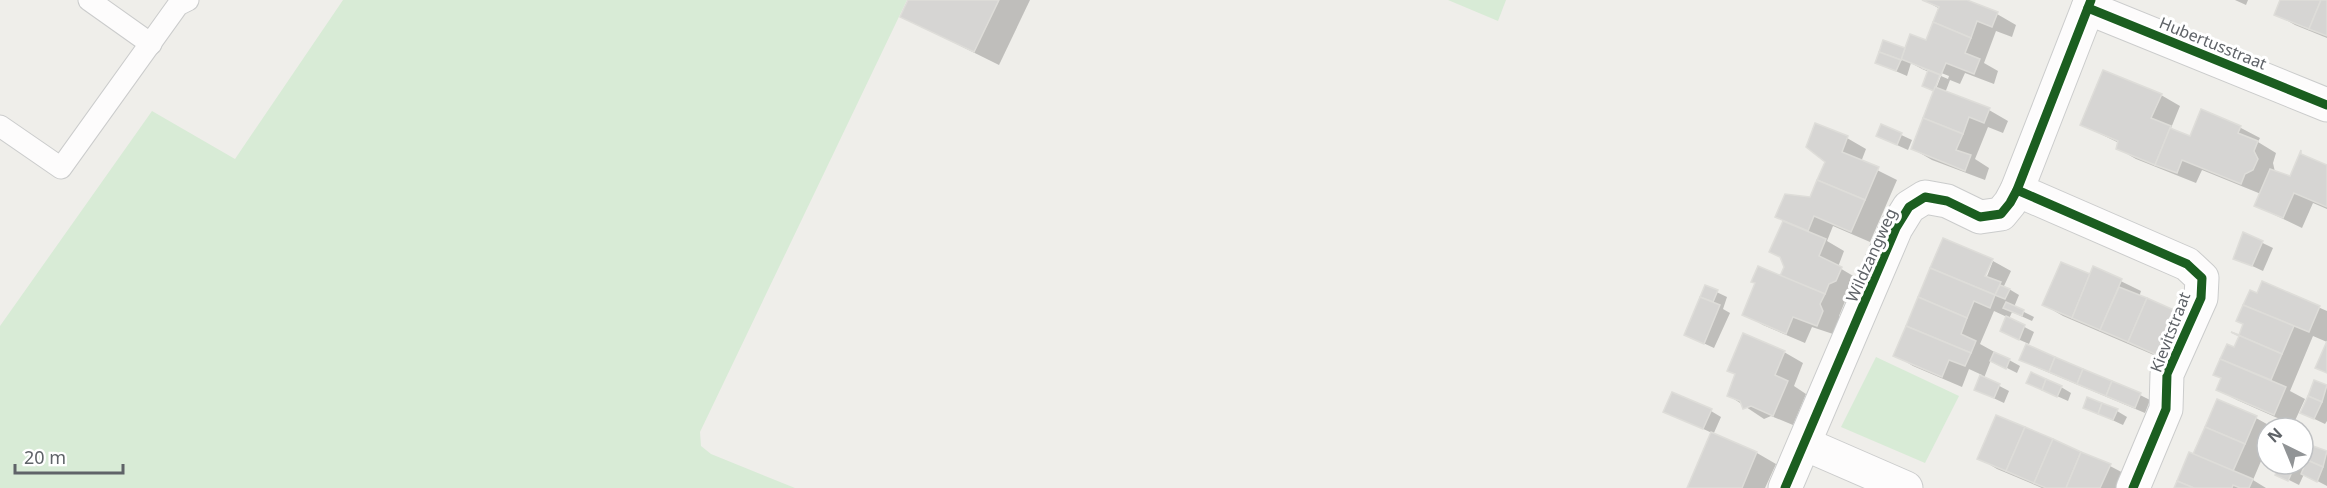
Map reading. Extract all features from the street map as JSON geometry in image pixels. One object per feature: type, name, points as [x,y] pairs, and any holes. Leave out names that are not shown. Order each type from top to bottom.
[{"type":"street","name":"Hubertusstraat","points":[[2090,4],[2327,105]]},
{"type":"street","name":"Wildzangweg","points":[[1785,488],[1896,228],[1909,207],[1925,197],[1947,201],[1980,217],[2001,214],[2017,190],[2090,4]]},
{"type":"street","name":"Kievitstraat","points":[[2017,190],[2187,264],[2202,278],[2201,298],[2167,374],[2166,409],[2133,488]]},
{"type":"street","points":[[1805,444],[1906,488]]},
{"type":"lane","points":[[89,0],[151,44]]},
{"type":"lane","points":[[0,126],[61,168],[178,5],[188,0]]},
{"type":"green space","points":[[343,0],[907,0],[700,432],[701,446],[711,454],[795,488],[0,488],[0,326],[152,111],[235,159]]},
{"type":"green space","points":[[1448,0],[1506,0],[1498,21]]},
{"type":"green space","points":[[1876,357],[1959,396],[1925,463],[1841,427]]},
{"type":"building","points":[[908,0],[999,0],[974,52],[900,17]]},
{"type":"building","points":[[1922,0],[1967,0],[1998,12],[1992,27],[1977,21],[1971,38],[1933,22],[1939,7]]},
{"type":"building","points":[[2280,0],[2321,0],[2309,29],[2274,15]]},
{"type":"building","points":[[2321,0],[2327,0],[2327,36],[2309,29]]},
{"type":"building","points":[[1933,22],[1971,38],[1965,53],[1980,59],[1974,74],[1946,63],[1941,75],[1901,59],[1910,34],[1926,40]]},
{"type":"building","points":[[1883,40],[1905,48],[1901,60],[1879,52]]},
{"type":"building","points":[[1879,52],[1901,60],[1896,71],[1875,63]]},
{"type":"building","points":[[1928,70],[1940,75],[1934,91],[1922,86]]},
{"type":"building","points":[[2103,70],[2162,94],[2151,118],[2171,126],[2155,165],[2116,149],[2118,141],[2080,125]]},
{"type":"building","points":[[1935,87],[1990,108],[1984,123],[1969,117],[1963,134],[1923,118]]},
{"type":"building","points":[[2201,109],[2241,126],[2238,133],[2258,141],[2254,151],[2258,159],[2253,170],[2245,174],[2241,184],[2182,160],[2177,173],[2155,165],[2170,128],[2190,136]]},
{"type":"building","points":[[1923,118],[1963,134],[1956,150],[1971,155],[1965,171],[1911,149]]},
{"type":"building","points":[[1815,123],[1848,136],[1842,152],[1879,167],[1865,200],[1817,180],[1825,162],[1806,147]]},
{"type":"building","points":[[1881,124],[1902,133],[1897,145],[1876,136]]},
{"type":"building","points":[[2301,150],[2301,154],[2327,165],[2327,207],[2294,193],[2283,218],[2254,206],[2270,169],[2290,176]]},
{"type":"building","points":[[1817,180],[1865,200],[1851,232],[1814,216],[1808,231],[1775,217],[1785,194],[1810,197]]},
{"type":"building","points":[[1783,221],[1826,239],[1819,256],[1842,267],[1836,281],[1829,284],[1825,294],[1780,276],[1784,267],[1780,257],[1769,252]]},
{"type":"building","points":[[2243,232],[2263,241],[2252,266],[2233,259]]},
{"type":"building","points":[[1943,238],[1993,259],[1985,276],[2001,282],[1995,295],[1930,268]]},
{"type":"building","points":[[2061,262],[2090,274],[2072,318],[2042,305]]},
{"type":"building","points":[[1758,266],[1825,294],[1820,304],[1823,311],[1817,326],[1793,317],[1786,334],[1742,315],[1755,283],[1751,282]]},
{"type":"building","points":[[2093,266],[2122,279],[2100,330],[2072,318]]},
{"type":"building","points":[[1930,268],[1995,295],[1990,308],[1974,301],[1967,318],[1918,297]]},
{"type":"building","points":[[2262,281],[2320,306],[2309,332],[2243,305],[2250,290],[2257,293]]},
{"type":"building","points":[[1705,285],[1718,290],[1713,302],[1700,297]]},
{"type":"building","points":[[2000,285],[2010,289],[2005,299],[1995,295]]},
{"type":"building","points":[[2119,287],[2147,298],[2128,342],[2100,330]]},
{"type":"building","points":[[1700,297],[1720,305],[1704,344],[1684,335]]},
{"type":"building","points":[[1918,297],[1967,318],[1961,334],[1976,341],[1971,353],[1906,326]]},
{"type":"building","points":[[2147,298],[2176,311],[2157,355],[2128,342]]},
{"type":"building","points":[[2006,302],[2024,310],[2022,316],[2003,308]]},
{"type":"building","points":[[2243,305],[2294,326],[2282,354],[2231,332],[2239,335],[2243,324],[2236,321]]},
{"type":"building","points":[[2006,316],[2025,325],[2019,340],[2000,331]]},
{"type":"building","points":[[1906,326],[1971,353],[1965,366],[1949,360],[1942,377],[1893,356]]},
{"type":"building","points":[[2231,332],[2282,354],[2271,380],[2220,359],[2227,344],[2234,347],[2239,336]]},
{"type":"building","points":[[1743,333],[1785,351],[1775,375],[1788,381],[1773,416],[1751,406],[1743,409],[1740,401],[1727,396],[1735,374],[1727,371]]},
{"type":"building","points":[[2327,341],[2327,373],[2315,368]]},
{"type":"building","points":[[2026,344],[2055,357],[2049,372],[2019,360]]},
{"type":"building","points":[[1994,352],[2010,359],[2006,369],[1990,361]]},
{"type":"building","points":[[2055,357],[2083,369],[2077,384],[2049,372]]},
{"type":"building","points":[[2220,359],[2286,387],[2274,415],[2216,390],[2221,378],[2213,375]]},
{"type":"building","points":[[2083,369],[2112,381],[2106,396],[2077,384]]},
{"type":"building","points":[[2031,372],[2046,379],[2042,390],[2026,383]]},
{"type":"building","points":[[1980,375],[2000,384],[1994,398],[1974,390]]},
{"type":"building","points":[[2046,379],[2062,386],[2057,397],[2042,390]]},
{"type":"building","points":[[2314,380],[2327,385],[2322,402],[2308,396]]},
{"type":"building","points":[[2112,381],[2141,393],[2135,408],[2106,396]]},
{"type":"building","points":[[1672,392],[1712,409],[1703,429],[1663,412]]},
{"type":"building","points":[[2308,396],[2322,402],[2315,417],[2300,413]]},
{"type":"building","points":[[2087,397],[2102,403],[2098,414],[2083,408]]},
{"type":"building","points":[[2217,399],[2257,416],[2255,416],[2245,444],[2205,427]]},
{"type":"building","points":[[2102,403],[2118,409],[2113,420],[2098,414]]},
{"type":"building","points":[[1996,415],[2025,427],[2006,471],[1977,459]]},
{"type":"building","points":[[2025,427],[2053,439],[2034,483],[2006,471]]},
{"type":"building","points":[[2205,427],[2245,444],[2233,471],[2193,454]]},
{"type":"building","points":[[1711,432],[1757,452],[1742,488],[1687,488]]},
{"type":"building","points":[[2053,439],[2081,452],[2066,488],[2046,488],[2034,483]]},
{"type":"building","points":[[2315,447],[2327,451],[2323,467],[2315,464]]},
{"type":"building","points":[[2081,452],[2111,464],[2100,488],[2066,488]]},
{"type":"building","points":[[2189,452],[2253,479],[2249,488],[2233,485],[2232,488],[2194,488],[2177,481]]},
{"type":"building","points":[[2315,464],[2323,467],[2317,482],[2305,476],[2315,476]]},
{"type":"building","points":[[2277,476],[2290,476],[2288,481]]},
{"type":"building","points":[[2177,481],[2194,488],[2174,488]]},
{"type":"cycle path","points":[[1785,488],[1896,228],[1909,207],[1925,197],[1947,201],[1980,217],[2001,214],[2017,190],[2091,0]]},
{"type":"cycle path","points":[[2088,8],[2327,105]]},
{"type":"cycle path","points":[[2017,190],[2187,264],[2202,278],[2201,298],[2167,374],[2166,409],[2133,488]]}]
